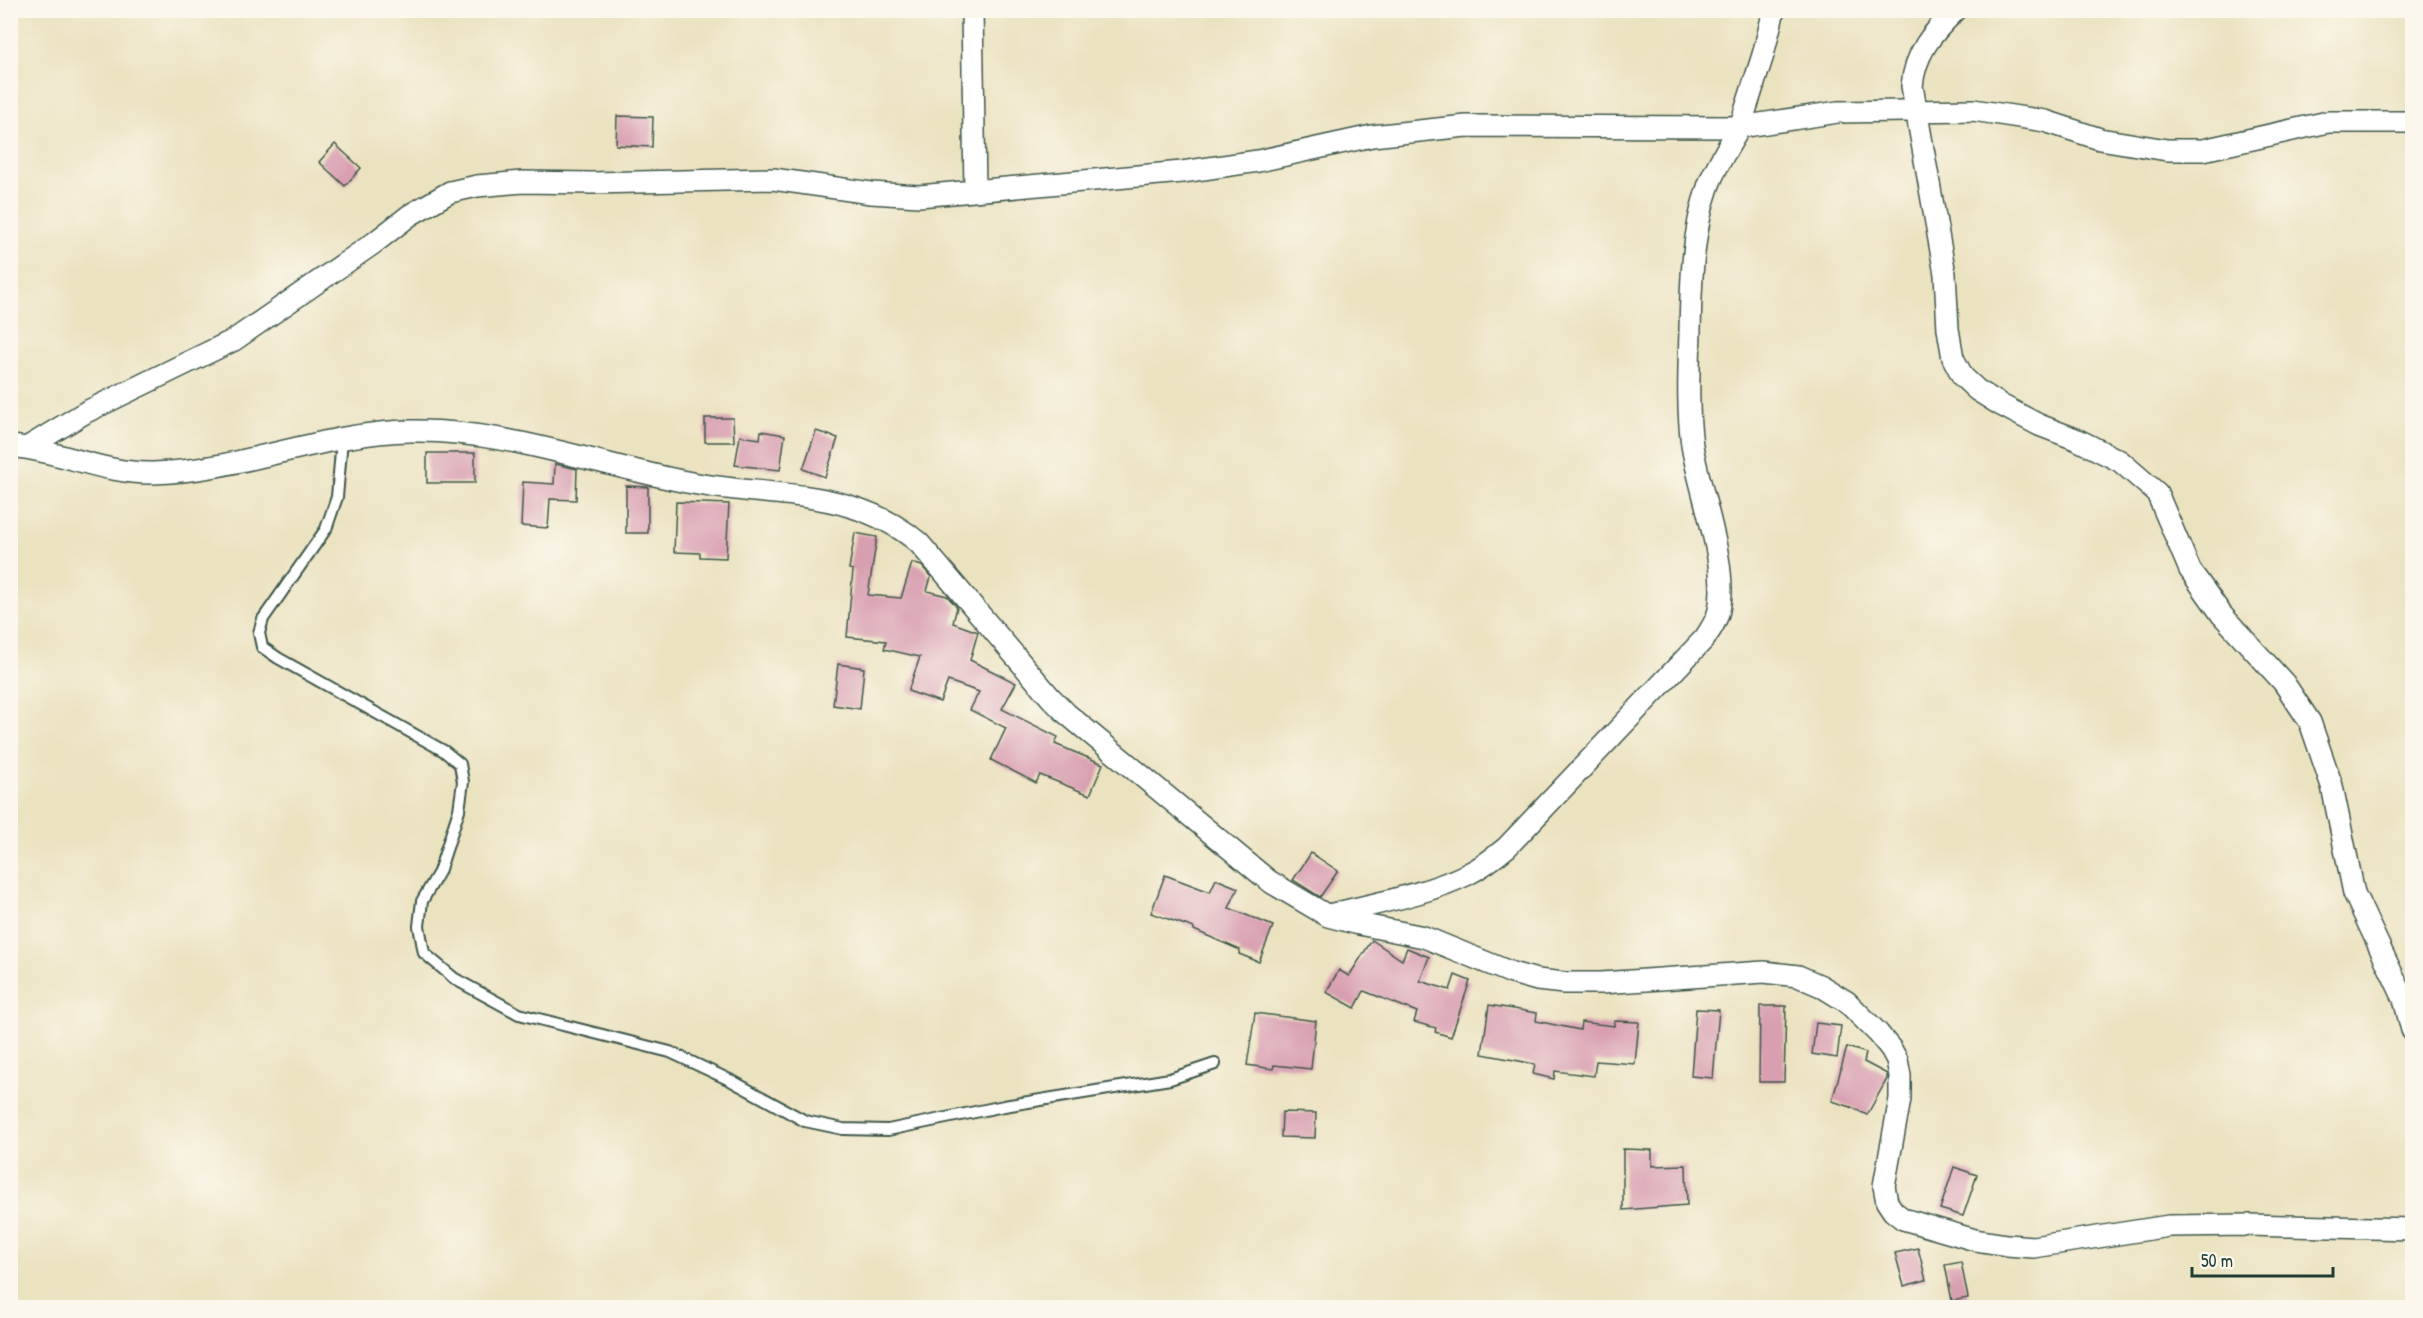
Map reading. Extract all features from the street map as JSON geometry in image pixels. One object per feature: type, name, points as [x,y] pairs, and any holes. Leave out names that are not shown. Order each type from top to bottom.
[{"type":"street","points":[[972,10],[975,190]]},
{"type":"street","points":[[1328,915],[1440,886],[1470,873],[1490,860],[1507,847],[1705,638],[1713,626],[1719,611],[1720,571],[1692,446],[1688,373],[1691,285],[1699,222],[1708,186],[1740,127],[1763,55],[1774,10]]},
{"type":"street","points":[[1956,10],[1933,32],[1914,68],[1912,86],[1934,203],[1953,358],[1963,377],[1977,390],[2038,425],[2078,440],[2120,461],[2157,493],[2190,570],[2222,615],[2284,683],[2310,722],[2332,786],[2354,893],[2404,999],[2412,1030]]},
{"type":"street","points":[[19,446],[234,340],[374,243],[410,215],[450,192],[477,186],[522,182],[592,183],[773,179],[871,194],[919,196],[1182,172],[1258,161],[1372,136],[1467,126],[1740,127],[1838,112],[1973,110],[2045,121],[2100,139],[2167,150],[2203,150],[2328,122],[2412,122]]},
{"type":"street","points":[[19,446],[104,468],[153,473],[197,467],[369,433],[446,431],[477,435],[694,484],[847,505],[900,527],[919,543],[1067,714],[1269,881],[1328,915],[1359,924],[1424,937],[1512,973],[1537,980],[1601,983],[1764,972],[1798,976],[1821,986],[1847,1002],[1878,1033],[1897,1060],[1900,1099],[1884,1186],[1887,1202],[1903,1219],[1975,1240],[2033,1247],[2169,1226],[2412,1228]]},
{"type":"lane","points":[[342,439],[337,498],[326,529],[263,620],[259,633],[262,646],[278,658],[444,751],[460,764],[463,782],[459,810],[439,872],[422,901],[419,926],[424,953],[454,979],[519,1014],[670,1052],[732,1081],[805,1120],[843,1129],[888,1130],[1004,1106],[1170,1079],[1215,1064]]},
{"type":"building","points":[[617,116],[653,117],[652,147],[616,145]]},
{"type":"building","points":[[335,144],[361,168],[345,186],[319,162]]},
{"type":"building","points":[[705,418],[733,418],[734,442],[705,442]]},
{"type":"building","points":[[761,431],[785,435],[780,470],[735,465],[740,436],[760,439]]},
{"type":"building","points":[[816,431],[838,438],[825,477],[803,469]]},
{"type":"building","points":[[427,453],[475,453],[475,483],[427,483]]},
{"type":"building","points":[[555,464],[577,469],[576,500],[550,499],[548,528],[521,526],[523,482],[554,484]]},
{"type":"building","points":[[626,486],[648,487],[648,533],[626,533]]},
{"type":"building","points":[[676,502],[729,504],[726,558],[700,557],[700,553],[674,552]]},
{"type":"building","points":[[855,533],[877,537],[868,595],[901,598],[912,563],[922,566],[931,577],[927,591],[947,596],[957,607],[953,623],[978,632],[970,660],[1016,683],[1002,709],[1058,737],[1055,744],[1103,764],[1090,795],[1040,775],[1036,783],[991,760],[1006,728],[970,710],[979,692],[948,681],[940,702],[908,691],[920,657],[884,649],[886,641],[847,637],[853,570],[849,569]]},
{"type":"building","points":[[838,664],[864,668],[860,709],[833,705]]},
{"type":"building","points":[[1311,853],[1338,871],[1320,897],[1293,880]]},
{"type":"building","points":[[1165,875],[1210,892],[1216,879],[1238,888],[1229,908],[1273,926],[1259,962],[1239,954],[1240,950],[1194,930],[1194,928],[1151,913]]},
{"type":"building","points":[[1372,940],[1402,960],[1407,948],[1429,957],[1420,981],[1450,990],[1455,975],[1470,981],[1451,1037],[1435,1032],[1436,1028],[1414,1022],[1417,1012],[1364,991],[1355,1008],[1326,992],[1339,970],[1349,976]]},
{"type":"building","points":[[1489,1005],[1537,1013],[1536,1021],[1580,1030],[1581,1022],[1614,1026],[1614,1021],[1639,1022],[1635,1064],[1596,1061],[1594,1076],[1555,1071],[1554,1079],[1533,1074],[1535,1064],[1482,1054]]},
{"type":"building","points":[[1760,1006],[1786,1006],[1784,1082],[1759,1082]]},
{"type":"building","points":[[1696,1009],[1719,1010],[1713,1078],[1691,1076]]},
{"type":"building","points":[[1255,1013],[1316,1021],[1311,1069],[1274,1065],[1273,1069],[1247,1065]]},
{"type":"building","points":[[1816,1023],[1841,1026],[1837,1058],[1812,1054]]},
{"type":"building","points":[[1847,1047],[1866,1053],[1864,1062],[1887,1074],[1887,1079],[1867,1115],[1832,1101]]},
{"type":"building","points":[[1282,1112],[1316,1113],[1315,1138],[1281,1137]]},
{"type":"building","points":[[1623,1149],[1652,1150],[1652,1166],[1686,1165],[1687,1205],[1623,1210]]},
{"type":"building","points":[[1954,1167],[1977,1175],[1963,1216],[1940,1209]]},
{"type":"building","points":[[1918,1248],[1926,1280],[1904,1286],[1895,1253]]},
{"type":"building","points":[[1961,1262],[1968,1298],[1952,1301],[1945,1265]]}]
